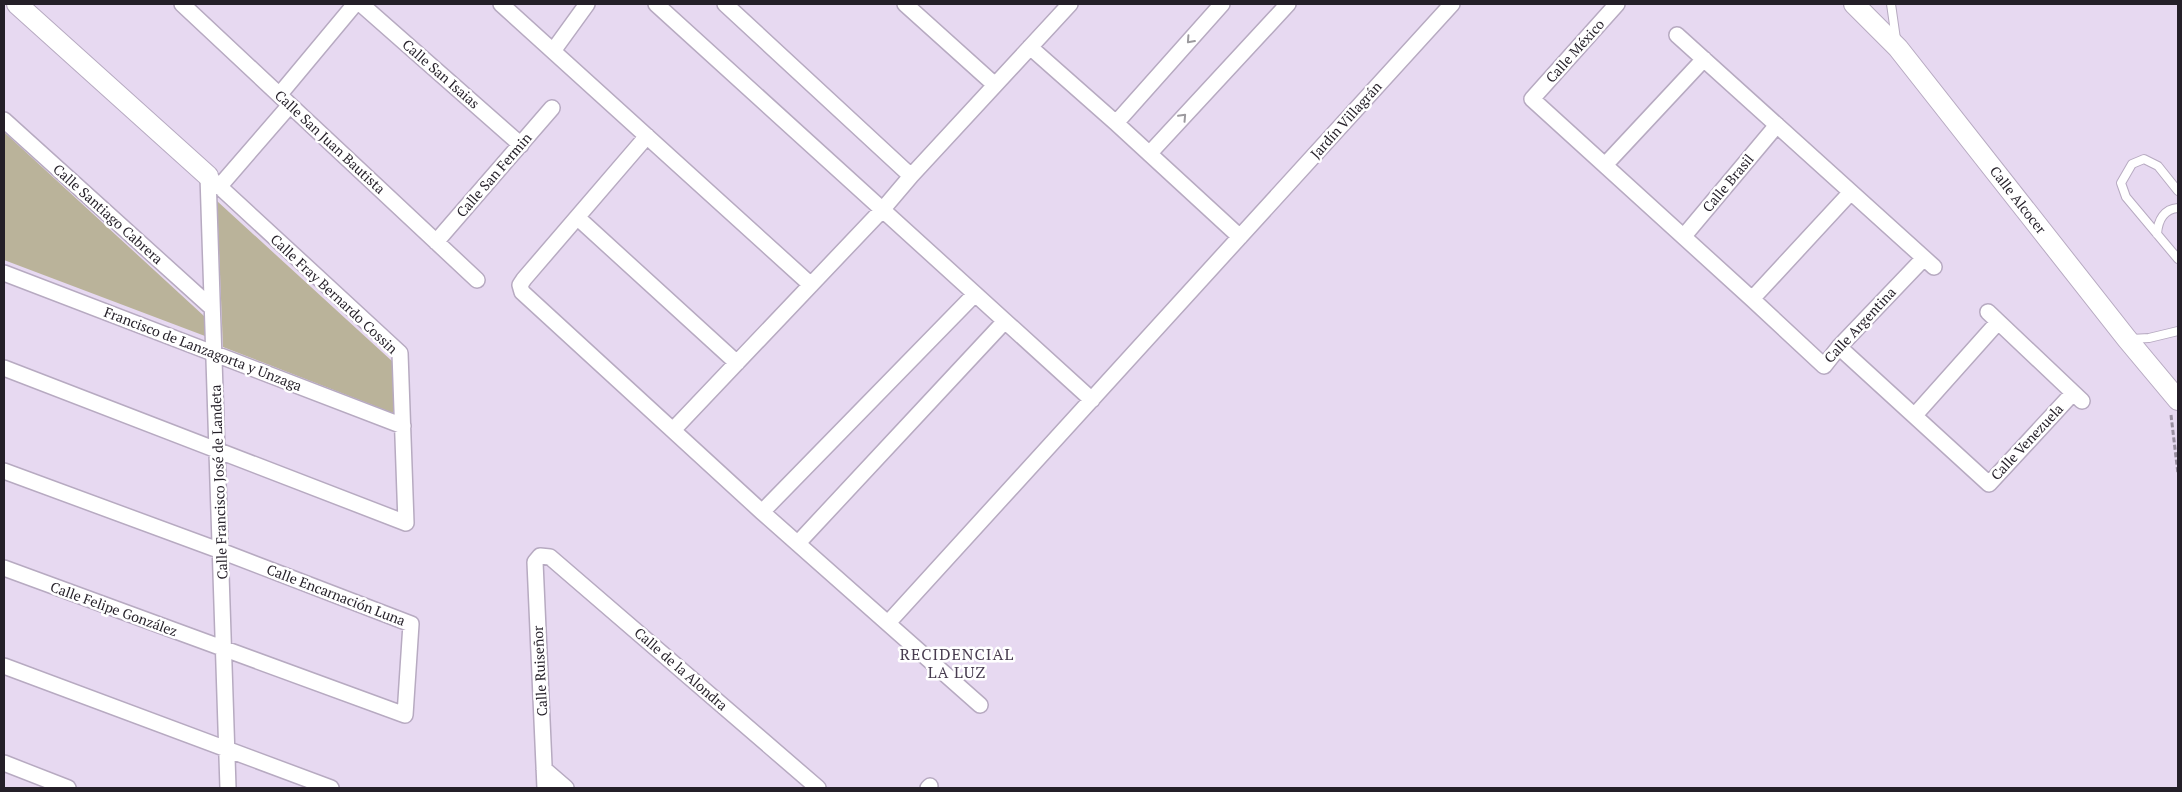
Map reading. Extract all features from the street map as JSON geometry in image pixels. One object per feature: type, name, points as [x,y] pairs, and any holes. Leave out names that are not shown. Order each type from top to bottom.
[{"type":"street","name":"Calle Fray Bernardo Cossin","points":[[17,4],[400,353],[406,523],[218,449]]},
{"type":"street","name":"Calle San Juan Bautista","points":[[182,4],[477,280]]},
{"type":"street","points":[[213,182],[285,100],[355,4]]},
{"type":"street","name":"Calle San Isaias","points":[[361,4],[521,145]]},
{"type":"street","points":[[501,4],[810,285]]},
{"type":"street","points":[[553,51],[587,4]]},
{"type":"street","points":[[656,4],[1092,400]]},
{"type":"street","points":[[725,4],[911,176]]},
{"type":"street","points":[[905,4],[995,85]]},
{"type":"street","points":[[673,430],[883,209],[911,176],[1070,4]]},
{"type":"street","points":[[1116,123],[1222,4]]},
{"type":"street","points":[[1150,153],[1288,4]]},
{"type":"street","name":"Jardín Villagrán","points":[[888,624],[1452,4]]},
{"type":"street","name":"Calle México","points":[[1605,165],[1532,99],[1617,4]]},
{"type":"street","name":"Calle Alcocer","points":[[1854,4],[1898,48],[2127,339],[2173,393]]},
{"type":"street","points":[[1677,35],[1777,125]]},
{"type":"street","points":[[1030,47],[1150,153],[1240,237]]},
{"type":"street","points":[[1684,236],[1605,165],[1704,59]]},
{"type":"street","name":"Calle San Fermin","points":[[436,242],[552,108]]},
{"type":"street","name":"Calle Santiago Cabrera","points":[[4,120],[212,308]]},
{"type":"street","name":"Calle Argentina","points":[[1684,236],[1824,366],[1839,346],[1929,262],[1777,125]]},
{"type":"street","name":"Calle Brasil","points":[[1684,236],[1777,125]]},
{"type":"street","points":[[647,136],[524,279],[520,285],[522,292],[762,512],[980,705]]},
{"type":"street","name":"Calle Francisco José de Landeta","points":[[213,182],[212,308],[228,788]]},
{"type":"street","points":[[1752,299],[1851,192]]},
{"type":"street","points":[[578,218],[737,364]]},
{"type":"street","name":"Francisco de Lanzagorta y Unzaga","points":[[4,272],[403,426]]},
{"type":"street","points":[[762,512],[975,294]]},
{"type":"street","name":"Calle Venezuela","points":[[1839,346],[1989,484],[2078,397],[1993,317],[1915,415]]},
{"type":"street","points":[[798,543],[1005,321]]},
{"type":"street","points":[[4,368],[218,449]]},
{"type":"street","points":[[4,471],[221,551]]},
{"type":"street","name":"Calle Encarnación Luna","points":[[221,551],[411,624],[405,714],[224,649]]},
{"type":"street","name":"Calle Ruiseñor","points":[[540,556],[535,562],[545,788]]},
{"type":"street","name":"Calle de la Alondra","points":[[540,556],[550,557],[818,788]]},
{"type":"street","name":"Calle Felipe González","points":[[4,568],[224,649]]},
{"type":"street","points":[[4,666],[331,788]]},
{"type":"street","points":[[4,763],[68,788]]},
{"type":"street","points":[[544,769],[566,788]]},
{"type":"lane","points":[[1891,4],[1898,48]]},
{"type":"lane","points":[[2178,191],[2158,166],[2144,159],[2132,164],[2121,183],[2126,198],[2178,259]]},
{"type":"lane","points":[[2157,234],[2158,225],[2163,214],[2171,208],[2178,208]]},
{"type":"lane","points":[[2127,339],[2149,338],[2178,331]]},
{"type":"path","points":[[2173,393],[2178,474]]},
{"type":"shaded area","points":[[4,132],[204,316],[205,336],[4,260]]},
{"type":"shaded area","points":[[217,201],[393,362],[393,413],[223,347]]},
{"type":"district","name":"RECIDENCIAL LA LUZ","points":[[957,663]]}]
